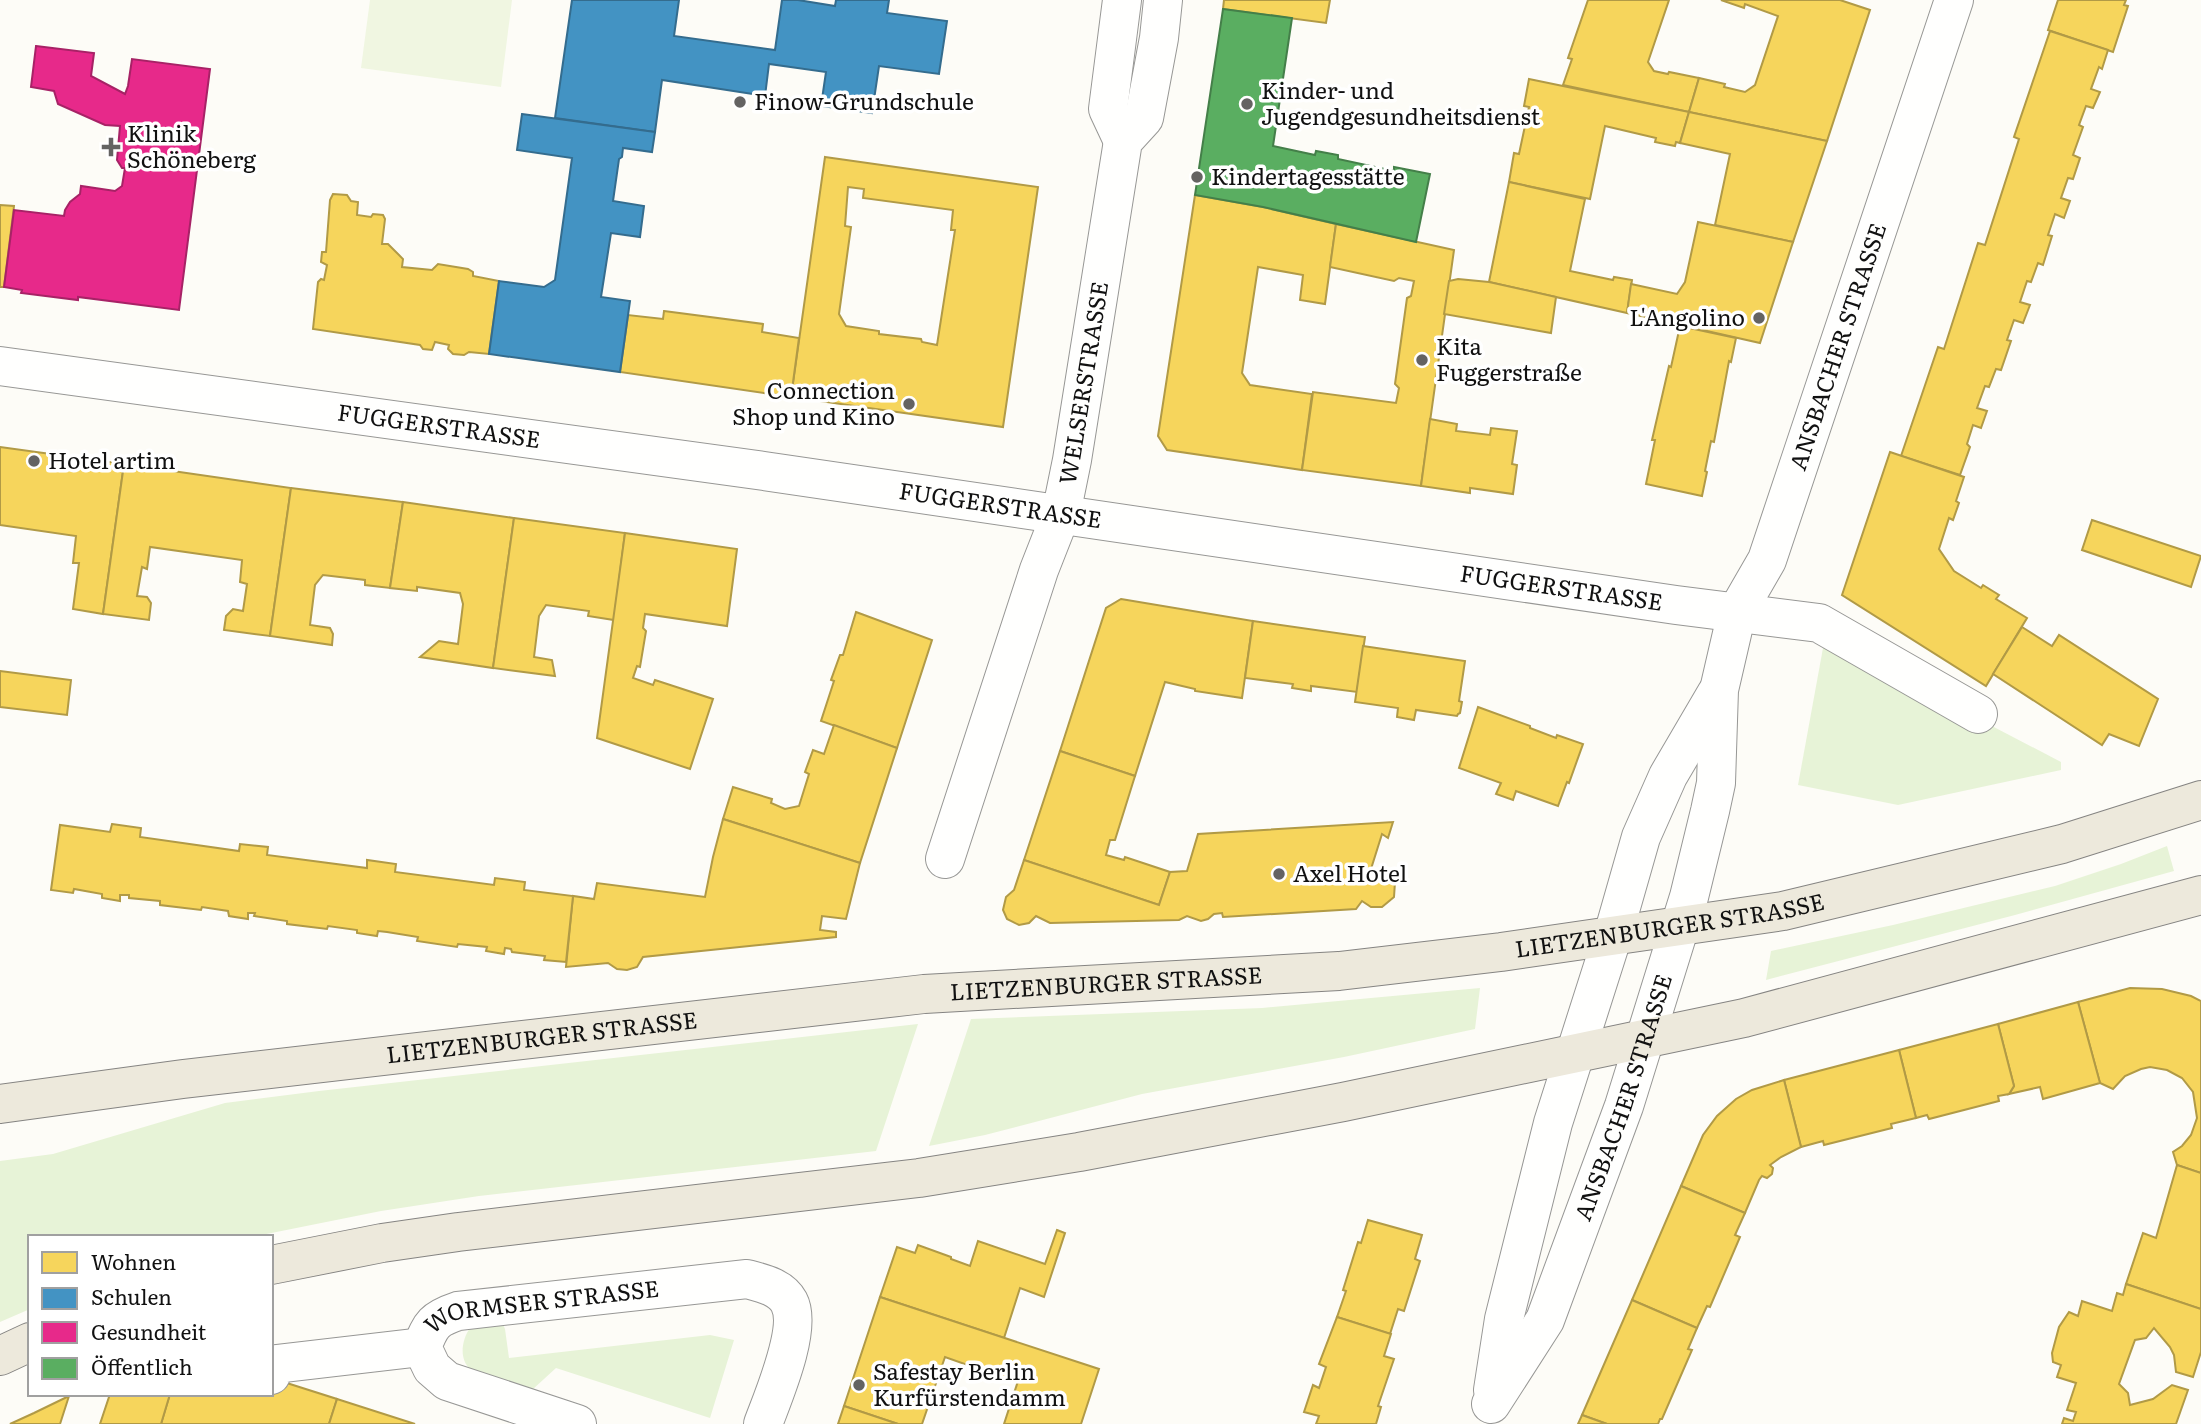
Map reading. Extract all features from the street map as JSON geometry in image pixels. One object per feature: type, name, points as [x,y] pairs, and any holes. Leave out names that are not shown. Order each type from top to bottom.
[{"type":"main road","name":"LIETZENBURGER STRASSE","points":[[0,1104],[183,1079],[924,994],[1339,971],[1501,952],[1783,911],[2062,844],[2201,800]]},
{"type":"main road","points":[[273,1265],[382,1243],[458,1232],[919,1178],[1203,1129],[1573,1055],[1752,1016],[2201,895]]},
{"type":"main road","points":[[0,1356],[28,1343]]},
{"type":"street","points":[[1122,0],[1108,109],[1123,141]]},
{"type":"street","name":"WELSERSTRASSE","points":[[945,859],[1039,570],[1061,514],[1123,141],[1144,118],[1163,0]]},
{"type":"street","name":"ANSBACHER STRASSE","points":[[1487,1414],[1545,1320],[1614,1135],[1681,926],[1716,783],[1718,690],[1737,612],[1767,561],[1954,0]]},
{"type":"street","name":"FUGGERSTRASSE","points":[[0,366],[751,469],[1663,603],[1819,623],[1978,714]]},
{"type":"street","name":"ANSBACHER STRASSE","points":[[1487,1414],[1507,1306],[1553,1123],[1613,935],[1641,836],[1668,776],[1718,690]]},
{"type":"street","name":"WORMSER STRASSE","points":[[577,1424],[447,1381],[432,1368],[422,1347],[429,1327],[441,1317],[458,1311],[747,1279],[769,1285],[788,1300],[793,1312],[792,1335],[786,1359],[763,1424]]},
{"type":"street","points":[[273,1371],[276,1364],[422,1347]]},
{"type":"green space","points":[[370,0],[512,0],[501,87],[361,68]]},
{"type":"green space","points":[[1830,644],[1837,645],[2061,762],[2061,770],[1898,805],[1798,785],[1823,648]]},
{"type":"green space","points":[[2167,846],[2174,871],[1766,980],[1771,951],[2055,886]]},
{"type":"green space","points":[[1480,988],[1475,1029],[1344,1057],[1142,1094],[985,1135],[929,1146],[971,1019],[1262,1008]]},
{"type":"green space","points":[[918,1024],[876,1151],[479,1196],[381,1211],[262,1235],[28,1235],[28,1310],[0,1322],[0,1161],[53,1154],[225,1103]]},
{"type":"green space","points":[[502,1322],[509,1358],[710,1335],[734,1340],[710,1418],[556,1368],[532,1390],[474,1372],[463,1357],[467,1333],[470,1328]]},
{"type":"building: Wohnen","points":[[1224,0],[1330,0],[1326,23],[1223,9]]},
{"type":"building: Wohnen","points":[[1588,0],[1669,0],[1648,62],[1654,71],[1699,78],[1689,112],[1563,85],[1572,59],[1568,58]]},
{"type":"building: Wohnen","points":[[1721,0],[1840,0],[1870,10],[1827,141],[1689,112],[1699,78],[1745,92],[1755,85],[1778,16],[1745,4],[1744,8]]},
{"type":"building: Wohnen","points":[[2058,0],[2126,0],[2124,5],[2128,6],[2113,52],[2048,30]]},
{"type":"building: Wohnen","points":[[2050,31],[2108,50],[2091,89],[2100,92],[2093,108],[2086,106],[2079,125],[2083,127],[2073,155],[2080,158],[2073,179],[2068,178],[2061,198],[2070,201],[2064,218],[2055,214],[2048,235],[2052,236],[2043,265],[2038,263],[2031,282],[2027,281],[2020,302],[2030,305],[2023,323],[2014,320],[2007,340],[2011,341],[2001,370],[1996,369],[1989,387],[1985,386],[1977,408],[1987,411],[1981,428],[1973,425],[1967,444],[1970,447],[1960,475],[1901,456],[1938,347],[1944,349],[1978,243],[1985,245],[2019,139],[2014,137]]},
{"type":"building: Wohnen","points":[[1529,79],[1689,112],[1680,143],[1676,142],[1675,146],[1655,142],[1656,138],[1605,126],[1590,199],[1509,182],[1514,153],[1519,154],[1529,107],[1524,106]]},
{"type":"building: Wohnen","points":[[1689,112],[1827,141],[1793,242],[1715,225],[1730,154],[1680,143]]},
{"type":"building: Wohnen","points":[[825,157],[1038,187],[1003,427],[791,397]],"holes":[[[848,187],[864,189],[863,198],[953,210],[951,230],[955,230],[937,345],[922,342],[921,339],[879,334],[879,331],[846,326],[839,314],[851,227],[845,226]]]},
{"type":"building: Wohnen","points":[[1509,182],[1585,199],[1570,271],[1613,280],[1614,277],[1632,280],[1627,313],[1489,282]]},
{"type":"building: Wohnen","points":[[333,194],[347,195],[351,201],[358,202],[357,215],[383,215],[385,219],[382,244],[388,244],[403,259],[402,267],[432,270],[438,264],[468,269],[473,272],[473,276],[499,281],[489,354],[453,354],[448,349],[449,345],[435,342],[432,350],[423,349],[420,345],[313,329],[318,282],[324,280],[327,265],[321,262],[322,252],[326,252],[330,200]]},
{"type":"building: Wohnen","points":[[1195,195],[1336,224],[1325,304],[1300,300],[1303,275],[1258,267],[1242,373],[1250,385],[1312,394],[1302,470],[1167,450],[1158,436]]},
{"type":"building: Wohnen","points":[[0,205],[14,206],[4,287],[0,287]]},
{"type":"building: Wohnen","points":[[1698,222],[1793,242],[1760,343],[1627,313],[1631,284],[1677,294],[1685,282]]},
{"type":"building: Wohnen","points":[[1336,224],[1454,250],[1421,486],[1302,470],[1313,392],[1396,403],[1399,388],[1395,384],[1407,298],[1411,296],[1414,281],[1399,278],[1394,281],[1330,267]]},
{"type":"building: Wohnen","points":[[1458,279],[1489,282],[1556,297],[1551,333],[1444,314],[1449,281]]},
{"type":"building: Wohnen","points":[[664,311],[763,324],[762,332],[799,338],[791,397],[620,372],[628,315],[663,319]]},
{"type":"building: Wohnen","points":[[1680,326],[1736,338],[1714,442],[1711,441],[1702,496],[1646,484],[1655,440],[1652,440]]},
{"type":"building: Wohnen","points":[[1430,419],[1457,424],[1456,431],[1490,435],[1491,428],[1517,431],[1512,464],[1517,465],[1513,494],[1470,488],[1470,493],[1421,486]]},
{"type":"building: Wohnen","points":[[0,447],[124,464],[103,614],[73,609],[79,563],[73,563],[76,536],[0,525]]},
{"type":"building: Wohnen","points":[[1890,452],[1964,477],[1956,501],[1959,503],[1953,520],[1949,518],[1939,549],[1954,571],[1981,588],[1983,585],[1999,595],[1996,599],[2027,618],[1986,686],[1842,595]]},
{"type":"building: Wohnen","points":[[124,464],[291,488],[270,636],[224,630],[226,616],[233,609],[243,611],[247,584],[240,582],[242,560],[150,547],[147,569],[142,567],[137,596],[147,597],[151,603],[149,620],[103,614]]},
{"type":"building: Wohnen","points":[[291,488],[403,502],[390,588],[365,585],[365,580],[323,575],[315,585],[310,625],[330,628],[333,634],[332,645],[270,636]]},
{"type":"building: Wohnen","points":[[403,502],[514,518],[493,668],[420,657],[439,641],[458,644],[463,604],[460,593],[417,587],[417,591],[390,588]]},
{"type":"building: Wohnen","points":[[514,518],[625,533],[614,620],[588,616],[589,611],[546,605],[539,616],[534,657],[552,660],[555,676],[493,668]]},
{"type":"building: Wohnen","points":[[2092,520],[2201,556],[2191,587],[2082,550]]},
{"type":"building: Wohnen","points":[[625,533],[737,549],[727,626],[645,614],[643,628],[646,631],[640,667],[637,666],[633,678],[653,685],[655,680],[713,699],[690,769],[597,738]]},
{"type":"building: Wohnen","points":[[1121,599],[1253,621],[1242,698],[1195,691],[1165,682],[1135,776],[1060,751],[1106,608]]},
{"type":"building: Wohnen","points":[[856,612],[932,640],[897,748],[821,721],[834,681],[831,680],[840,655],[843,655]]},
{"type":"building: Wohnen","points":[[1253,621],[1365,637],[1357,692],[1311,686],[1311,691],[1292,688],[1293,684],[1245,678]]},
{"type":"building: Wohnen","points":[[2022,627],[2052,646],[2059,635],[2158,699],[2139,746],[2109,734],[2102,745],[1993,674]]},
{"type":"building: Wohnen","points":[[1363,646],[1465,661],[1459,701],[1462,702],[1460,713],[1457,716],[1416,710],[1414,720],[1397,717],[1398,708],[1355,702]]},
{"type":"building: Wohnen","points":[[0,671],[71,680],[67,715],[0,707]]},
{"type":"building: Wohnen","points":[[1478,707],[1556,738],[1557,735],[1583,744],[1558,806],[1516,791],[1513,800],[1496,794],[1501,783],[1459,768]]},
{"type":"building: Wohnen","points":[[834,725],[897,748],[860,863],[723,819],[733,787],[772,799],[771,803],[785,809],[799,806],[809,774],[805,772],[813,750],[824,754]]},
{"type":"building: Wohnen","points":[[1060,751],[1135,776],[1115,840],[1110,840],[1106,855],[1124,860],[1125,857],[1170,872],[1159,905],[1024,860]]},
{"type":"building: Wohnen","points":[[723,819],[860,863],[846,919],[822,916],[820,930],[836,932],[836,937],[643,957],[637,967],[627,970],[617,969],[608,963],[566,967],[573,896],[594,899],[597,883],[705,897]]},
{"type":"building: Wohnen","name":"Axel Hotel","points":[[1393,822],[1388,838],[1382,834],[1371,869],[1385,871],[1395,882],[1394,897],[1382,907],[1371,907],[1362,901],[1356,909],[1223,917],[1222,913],[1201,921],[1187,916],[1179,920],[1050,923],[1036,916],[1029,923],[1019,925],[1007,919],[1003,910],[1006,897],[1014,890],[1024,860],[1159,905],[1170,872],[1187,871],[1198,834]]},
{"type":"building: Wohnen","points":[[112,824],[141,828],[140,837],[239,851],[240,844],[268,847],[267,855],[367,868],[367,860],[396,864],[395,872],[494,885],[495,878],[525,882],[524,890],[573,896],[566,962],[544,960],[545,956],[512,952],[511,949],[505,948],[504,954],[486,951],[487,947],[458,944],[457,947],[417,941],[418,937],[387,932],[378,931],[377,936],[328,926],[327,929],[287,924],[287,921],[254,916],[255,913],[248,913],[248,919],[229,916],[228,911],[160,905],[160,901],[129,898],[129,895],[120,895],[120,901],[102,898],[102,894],[74,889],[73,893],[51,890],[60,825],[110,832]]},
{"type":"building: Wohnen","points":[[2130,988],[2162,989],[2201,1001],[2201,1173],[2177,1165],[2173,1152],[2191,1135],[2197,1118],[2193,1092],[2182,1078],[2167,1070],[2150,1067],[2125,1076],[2113,1089],[2100,1083],[2078,1002]]},
{"type":"building: Wohnen","points":[[2078,1002],[2100,1083],[2043,1099],[2040,1087],[2009,1094],[2014,1086],[1998,1024]]},
{"type":"building: Wohnen","points":[[1998,1024],[2014,1086],[2009,1094],[1998,1096],[1999,1101],[1929,1119],[1927,1115],[1916,1118],[1899,1050]]},
{"type":"building: Wohnen","points":[[1899,1050],[1916,1118],[1891,1124],[1892,1128],[1824,1145],[1823,1141],[1801,1147],[1784,1080]]},
{"type":"building: Wohnen","points":[[1784,1080],[1801,1147],[1770,1165],[1773,1168],[1772,1174],[1767,1178],[1762,1176],[1759,1180],[1745,1213],[1681,1186],[1703,1135],[1717,1116],[1736,1099],[1752,1090]]},
{"type":"building: Wohnen","points":[[2177,1165],[2201,1173],[2201,1309],[2126,1284],[2143,1233],[2156,1238]]},
{"type":"building: Wohnen","points":[[1681,1186],[1745,1213],[1735,1235],[1740,1237],[1710,1307],[1707,1306],[1697,1328],[1632,1300]]},
{"type":"building: Wohnen","points":[[1368,1220],[1422,1235],[1415,1259],[1420,1261],[1404,1311],[1398,1309],[1390,1334],[1337,1317],[1358,1242],[1361,1243]]},
{"type":"building: Wohnen","points":[[1057,1230],[1065,1233],[1044,1297],[1020,1288],[1004,1338],[880,1297],[897,1247],[915,1253],[918,1245],[970,1266],[978,1241],[1045,1264]]},
{"type":"building: Wohnen","points":[[2126,1284],[2201,1309],[2201,1352],[2193,1377],[2176,1372],[2170,1347],[2154,1328],[2146,1338],[2135,1340],[2119,1384],[2128,1393],[2130,1405],[2153,1399],[2172,1385],[2188,1390],[2176,1424],[2062,1424],[2064,1418],[2073,1421],[2076,1412],[2067,1410],[2076,1383],[2057,1377],[2061,1365],[2053,1362],[2052,1353],[2059,1327],[2069,1312],[2078,1316],[2082,1301],[2112,1311],[2117,1293],[2123,1295]]},
{"type":"building: Wohnen","points":[[880,1297],[1099,1369],[1081,1424],[1004,1424],[1019,1378],[1009,1374],[1007,1379],[945,1357],[922,1424],[898,1424],[844,1406]]},
{"type":"building: Wohnen","points":[[1632,1300],[1697,1328],[1688,1349],[1692,1350],[1658,1424],[1607,1424],[1582,1415]]},
{"type":"building: Wohnen","points":[[1337,1317],[1391,1334],[1384,1356],[1394,1359],[1378,1406],[1381,1407],[1376,1424],[1316,1424],[1319,1416],[1304,1412],[1313,1385],[1319,1388],[1326,1367],[1319,1364]]},
{"type":"building: Wohnen","points":[[273,1379],[337,1399],[329,1424],[161,1424],[169,1396],[273,1396]]},
{"type":"building: Wohnen","points":[[69,1396],[60,1424],[10,1424],[34,1413]]},
{"type":"building: Wohnen","points":[[109,1396],[169,1396],[161,1424],[100,1424]]},
{"type":"building: Wohnen","points":[[337,1399],[415,1424],[329,1424]]},
{"type":"building: Wohnen","points":[[844,1406],[898,1424],[838,1424]]},
{"type":"building: Wohnen","points":[[1582,1415],[1607,1424],[1578,1424]]},
{"type":"building: Schulen","points":[[572,0],[679,0],[674,36],[775,50],[782,0],[835,6],[836,0],[889,0],[887,13],[947,21],[939,74],[879,66],[872,113],[821,106],[826,72],[769,64],[765,96],[662,80],[655,132],[555,118]]},
{"type":"building: Schulen","points":[[522,114],[655,132],[652,152],[623,148],[622,157],[619,159],[613,201],[644,206],[640,237],[611,233],[601,297],[630,301],[620,372],[489,354],[499,281],[544,287],[555,280],[572,158],[517,150]]},
{"type":"building: Gesundheit","name":"Klinik Schöneberg","points":[[36,46],[94,53],[91,76],[125,94],[132,59],[210,69],[179,310],[78,297],[78,300],[21,293],[22,290],[4,287],[14,210],[64,216],[70,202],[80,194],[81,186],[115,191],[122,186],[125,168],[122,168],[117,160],[120,126],[105,125],[58,104],[54,91],[31,87]]},
{"type":"building: Öffentlich","points":[[1223,9],[1292,18],[1273,146],[1315,155],[1316,151],[1338,155],[1338,159],[1394,171],[1394,167],[1430,174],[1416,242],[1263,207],[1195,195]]},
{"type":"place","name":"Finow-Grundschule","points":[[740,102]]},
{"type":"place","name":"Kinder- und Jugendgesundheitsdienst","points":[[1247,104]]},
{"type":"place","name":"Klinik Schöneberg","points":[[111,147]]},
{"type":"place","name":"Kindertagesstätte","points":[[1197,177]]},
{"type":"place","name":"L'Angolino","points":[[1759,318]]},
{"type":"place","name":"Kita Fuggerstraße","points":[[1422,360]]},
{"type":"place","name":"Connection Shop und Kino","points":[[909,404]]},
{"type":"place","name":"Hotel artim","points":[[34,461]]},
{"type":"place","name":"Axel Hotel","points":[[1279,874]]},
{"type":"place","name":"Safestay Berlin Kurfürstendamm","points":[[859,1385]]}]
